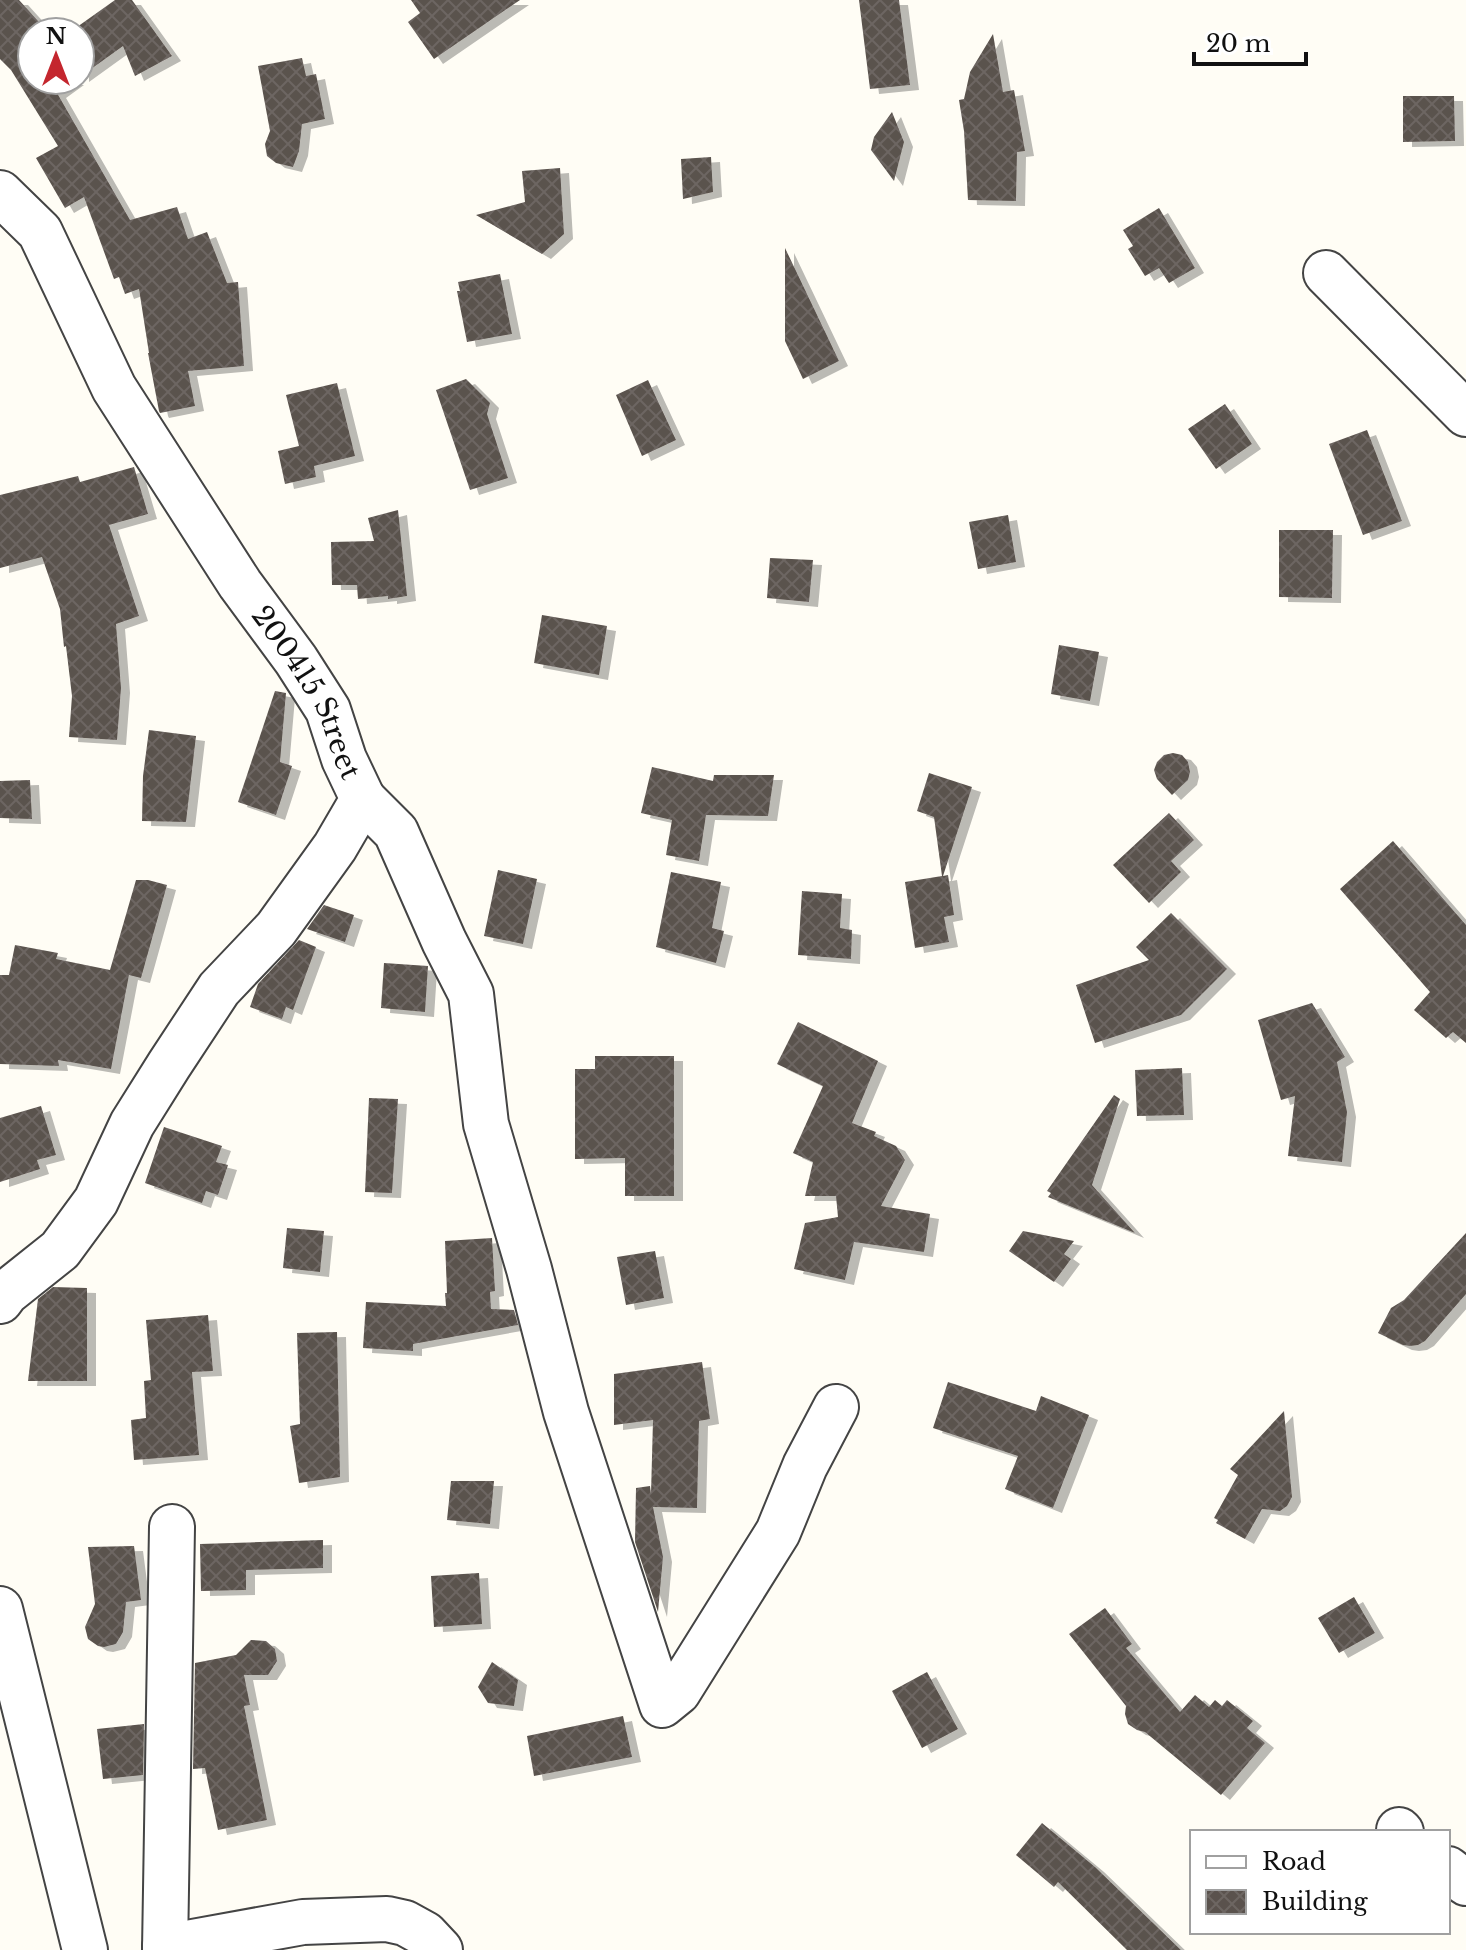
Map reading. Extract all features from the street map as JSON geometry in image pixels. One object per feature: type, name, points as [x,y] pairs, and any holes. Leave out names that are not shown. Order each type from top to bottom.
[{"type":"street","name":"200415 Street","points":[[0,193],[40,232],[114,388],[231,571],[328,710],[344,759],[363,799],[335,847],[276,929],[219,989],[132,1124],[96,1201],[60,1250],[3,1297]]},
{"type":"street","points":[[1326,273],[1466,414]]},
{"type":"street","points":[[363,799],[396,832],[471,994],[486,1124],[529,1269],[566,1412],[662,1705],[678,1692],[778,1532],[805,1466],[836,1407]]},
{"type":"street","points":[[172,1527],[165,1949],[303,1922],[387,1919],[405,1923],[425,1934],[440,1950]]},
{"type":"street","points":[[0,1609],[85,1950]]},
{"type":"street","points":[[1450,1871],[1466,1883]]},
{"type":"building","points":[[0,0],[19,0],[34,16],[16,16],[16,78],[0,59]]},
{"type":"building","points":[[115,0],[132,0],[172,56],[135,76],[123,46],[96,65],[96,16],[92,16]]},
{"type":"building","points":[[411,0],[520,0],[434,59],[408,22],[420,13]]},
{"type":"building","points":[[859,0],[899,0],[910,85],[870,89]]},
{"type":"building","points":[[993,34],[1003,92],[1014,90],[1025,151],[1017,152],[1016,201],[968,200],[959,100],[964,99],[970,72]]},
{"type":"building","points":[[302,58],[306,76],[316,74],[325,119],[302,124],[299,151],[293,167],[276,163],[267,156],[265,144],[270,131],[258,66]]},
{"type":"building","points":[[27,96],[59,96],[130,220],[177,207],[188,239],[207,232],[227,283],[238,282],[244,366],[188,371],[195,406],[160,413],[139,289],[125,294],[119,277],[114,279],[84,197],[65,208],[36,158],[58,146]]},
{"type":"building","points":[[1403,96],[1454,96],[1455,141],[1403,142]]},
{"type":"building","points":[[892,112],[904,142],[894,181],[871,150],[874,137]]},
{"type":"building","points":[[711,157],[713,192],[683,199],[681,159]]},
{"type":"building","points":[[560,168],[564,234],[542,254],[476,215],[525,202],[522,171]]},
{"type":"building","points":[[1159,208],[1195,268],[1169,283],[1159,268],[1145,276],[1128,249],[1133,246],[1123,230]]},
{"type":"building","points":[[785,248],[839,361],[803,379],[785,341]]},
{"type":"building","points":[[500,274],[512,334],[467,342],[458,282]]},
{"type":"building","points":[[466,379],[490,403],[487,414],[508,478],[470,490],[436,390]]},
{"type":"building","points":[[648,380],[676,440],[642,456],[616,395]]},
{"type":"building","points":[[337,383],[355,456],[314,466],[316,477],[285,484],[278,451],[299,446],[286,395]]},
{"type":"building","points":[[1225,404],[1252,444],[1216,469],[1188,429]]},
{"type":"building","points":[[1367,430],[1402,521],[1363,535],[1329,444]]},
{"type":"building","points":[[134,467],[148,514],[109,525],[139,616],[116,624],[121,688],[117,740],[69,737],[72,696],[60,609],[42,557],[0,568],[0,495],[78,476],[80,482]]},
{"type":"building","points":[[398,510],[407,596],[358,599],[357,585],[332,585],[331,542],[374,541],[368,518]]},
{"type":"building","points":[[1008,515],[1016,562],[978,569],[969,522]]},
{"type":"building","points":[[1279,530],[1333,530],[1332,598],[1279,597]]},
{"type":"building","points":[[770,558],[813,560],[809,602],[767,598]]},
{"type":"building","points":[[542,615],[607,626],[599,675],[534,663]]},
{"type":"building","points":[[1059,645],[1099,652],[1090,701],[1051,694]]},
{"type":"building","points":[[275,691],[286,693],[280,762],[292,766],[276,815],[238,802]]},
{"type":"building","points":[[149,730],[196,736],[186,822],[142,821],[143,776]]},
{"type":"building","points":[[1164,755],[1182,755],[1188,762],[1190,772],[1188,780],[1172,795],[1157,779],[1154,770]]},
{"type":"building","points":[[652,767],[713,781],[714,775],[774,775],[768,816],[706,815],[699,861],[666,855],[672,820],[641,813]]},
{"type":"building","points":[[929,773],[972,787],[943,876],[948,875],[954,915],[944,917],[949,942],[915,948],[905,882],[942,876],[934,817],[917,811]]},
{"type":"building","points":[[30,780],[32,819],[0,818],[0,781]]},
{"type":"building","points":[[1169,813],[1194,840],[1171,861],[1181,872],[1149,903],[1113,865]]},
{"type":"building","points":[[1393,841],[1466,925],[1466,1043],[1453,1032],[1446,1038],[1414,1010],[1430,992],[1340,889]]},
{"type":"building","points":[[498,870],[537,879],[523,944],[484,936]]},
{"type":"building","points":[[671,872],[721,882],[712,928],[724,931],[716,963],[656,947]]},
{"type":"building","points":[[136,880],[167,885],[141,978],[129,975],[111,1069],[58,1060],[59,1066],[0,1064],[0,975],[9,975],[15,945],[58,953],[56,959],[110,970]]},
{"type":"building","points":[[802,891],[842,894],[840,928],[852,930],[851,959],[798,955]]},
{"type":"building","points":[[324,905],[354,915],[345,942],[307,929]]},
{"type":"building","points":[[1171,913],[1227,969],[1181,1015],[1095,1043],[1076,985],[1149,960],[1136,947]]},
{"type":"building","points":[[299,940],[316,947],[293,1010],[286,1007],[282,1019],[250,1007],[258,984]]},
{"type":"building","points":[[384,963],[428,966],[425,1012],[381,1008]]},
{"type":"building","points":[[1312,1003],[1345,1057],[1337,1062],[1347,1112],[1342,1162],[1288,1156],[1295,1096],[1281,1100],[1258,1020]]},
{"type":"building","points":[[798,1022],[878,1061],[852,1123],[876,1132],[874,1136],[896,1146],[905,1160],[881,1206],[930,1214],[924,1252],[854,1242],[845,1280],[794,1269],[805,1223],[838,1217],[836,1196],[805,1196],[813,1162],[793,1153],[823,1086],[777,1064]]},
{"type":"building","points":[[595,1056],[674,1056],[674,1196],[625,1196],[625,1158],[575,1159],[575,1069],[595,1069]]},
{"type":"building","points":[[1182,1068],[1184,1115],[1137,1116],[1135,1070]]},
{"type":"building","points":[[1114,1095],[1120,1099],[1092,1185],[1135,1233],[1048,1197],[1051,1193],[1047,1191]]},
{"type":"building","points":[[369,1098],[398,1099],[392,1193],[365,1192]]},
{"type":"building","points":[[41,1106],[56,1155],[37,1160],[40,1169],[0,1182],[0,1118]]},
{"type":"building","points":[[164,1127],[222,1146],[216,1162],[228,1165],[218,1195],[206,1191],[202,1203],[145,1183]]},
{"type":"building","points":[[287,1228],[324,1231],[320,1272],[283,1268]]},
{"type":"building","points":[[1023,1231],[1074,1241],[1064,1254],[1071,1259],[1054,1282],[1009,1251]]},
{"type":"building","points":[[1466,1233],[1466,1294],[1425,1341],[1418,1345],[1403,1345],[1378,1333],[1391,1308],[1404,1300]]},
{"type":"building","points":[[492,1238],[495,1291],[490,1292],[491,1309],[514,1310],[518,1325],[413,1344],[413,1351],[363,1348],[366,1302],[446,1306],[445,1241]]},
{"type":"building","points":[[655,1251],[664,1298],[626,1305],[617,1257]]},
{"type":"building","points":[[53,1287],[87,1288],[87,1381],[28,1381],[38,1299]]},
{"type":"building","points":[[208,1315],[213,1371],[192,1372],[199,1455],[134,1460],[131,1420],[146,1418],[144,1381],[151,1380],[146,1320]]},
{"type":"building","points":[[337,1332],[340,1477],[299,1483],[290,1426],[300,1424],[297,1333]]},
{"type":"building","points":[[702,1362],[710,1419],[699,1421],[697,1508],[653,1507],[663,1557],[658,1612],[635,1542],[636,1488],[650,1486],[651,1494],[653,1420],[614,1425],[614,1374]]},
{"type":"building","points":[[948,1382],[1036,1411],[1041,1396],[1089,1415],[1053,1508],[1005,1489],[1018,1456],[933,1428]]},
{"type":"building","points":[[1284,1411],[1292,1497],[1280,1511],[1262,1509],[1245,1539],[1216,1523],[1218,1520],[1214,1518],[1238,1475],[1230,1469]]},
{"type":"building","points":[[451,1481],[494,1481],[490,1524],[447,1520]]},
{"type":"building","points":[[323,1540],[323,1568],[246,1570],[246,1590],[201,1591],[200,1544]]},
{"type":"building","points":[[134,1546],[141,1600],[126,1602],[123,1632],[116,1644],[98,1646],[88,1639],[85,1627],[95,1604],[88,1547]]},
{"type":"building","points":[[479,1573],[482,1624],[434,1627],[431,1576]]},
{"type":"building","points":[[1354,1597],[1375,1633],[1339,1653],[1318,1618]]},
{"type":"building","points":[[1105,1608],[1132,1644],[1126,1648],[1180,1712],[1195,1695],[1209,1707],[1215,1700],[1222,1706],[1227,1700],[1253,1721],[1247,1728],[1265,1743],[1221,1795],[1145,1732],[1128,1724],[1126,1706],[1069,1634]]},
{"type":"building","points":[[251,1640],[266,1641],[275,1649],[277,1661],[268,1675],[244,1675],[250,1705],[244,1706],[267,1820],[218,1830],[205,1768],[193,1769],[195,1663],[236,1655]]},
{"type":"building","points":[[492,1662],[518,1680],[514,1706],[488,1703],[478,1687]]},
{"type":"building","points":[[927,1672],[958,1729],[922,1748],[892,1691]]},
{"type":"building","points":[[623,1716],[632,1757],[534,1776],[527,1736]]},
{"type":"building","points":[[144,1724],[143,1775],[103,1779],[97,1729]]},
{"type":"building","points":[[1042,1823],[1095,1867],[1181,1950],[1127,1950],[1058,1882],[1054,1887],[1016,1855]]}]
